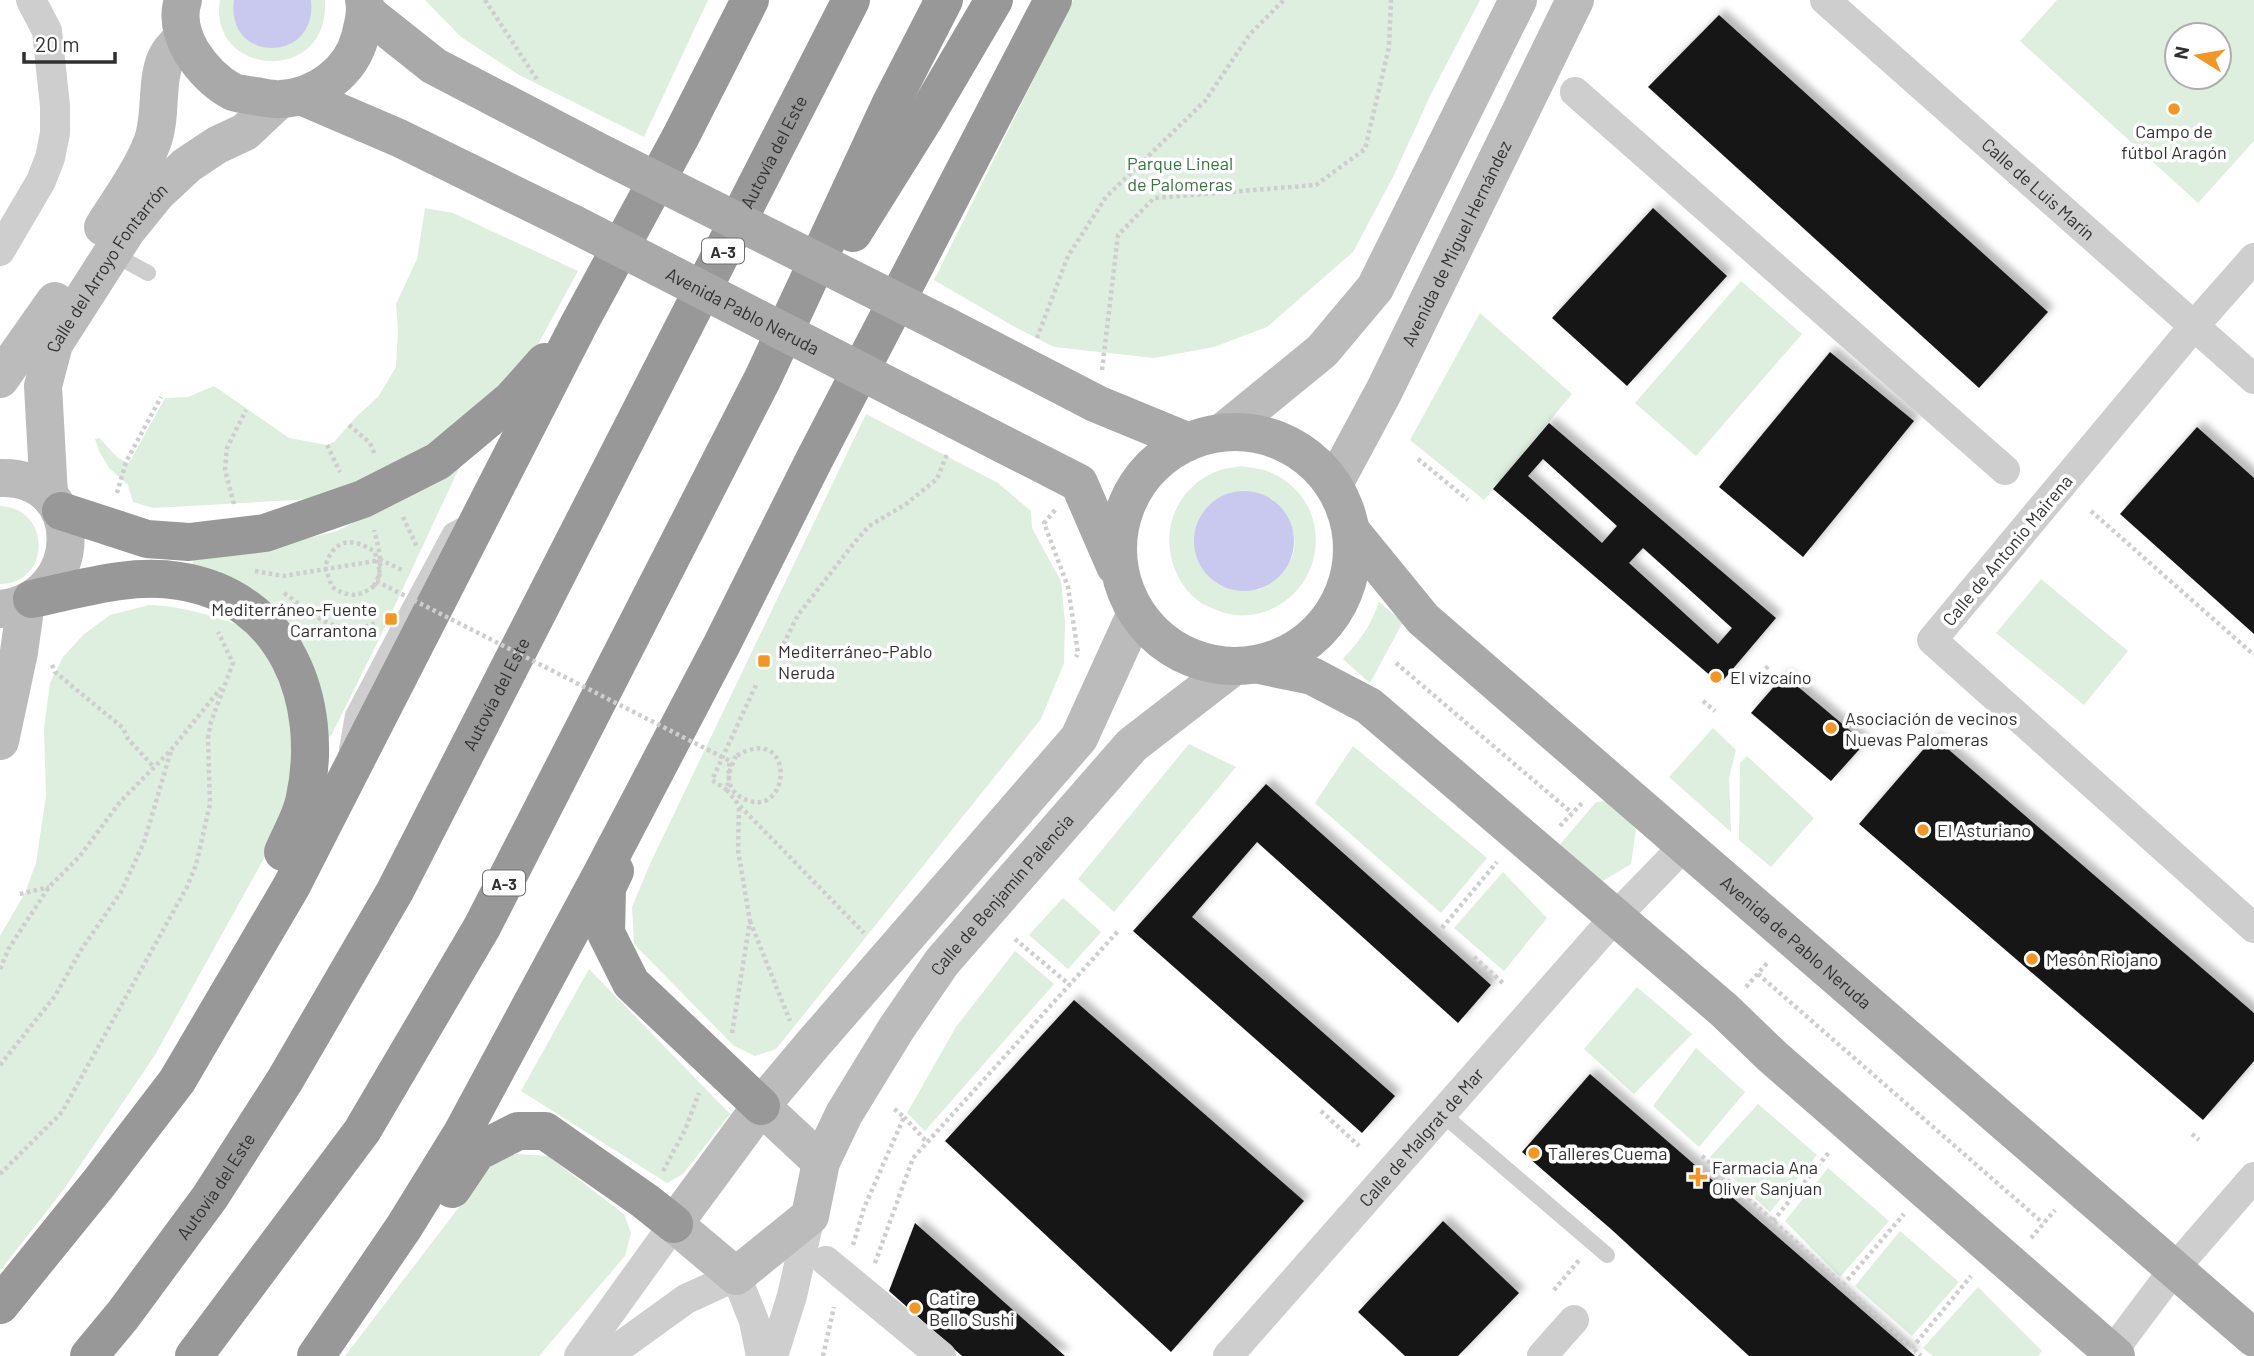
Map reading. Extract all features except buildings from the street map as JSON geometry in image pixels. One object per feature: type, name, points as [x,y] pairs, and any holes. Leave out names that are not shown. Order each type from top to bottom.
[{"type":"highway","points":[[0,1305],[177,1081],[291,887],[579,324],[681,136],[750,0]]},
{"type":"highway","name":"Autovía del Este","points":[[89,1356],[123,1315],[210,1197],[285,1080],[395,891],[851,0]]},
{"type":"highway","name":"A-3","points":[[194,1356],[362,1131],[475,939],[763,378],[890,105],[944,0]]},
{"type":"highway","points":[[763,378],[926,116],[994,0]]},
{"type":"highway","points":[[319,1356],[462,1133],[722,644],[813,462],[1053,0]]},
{"type":"highway","points":[[55,503],[147,539],[189,542],[265,533],[363,499],[438,461],[512,399],[579,324]]},
{"type":"highway","points":[[19,603],[126,580],[178,581],[220,593],[244,605],[269,627],[287,653],[306,704],[312,747],[305,800],[264,897],[177,1081]]},
{"type":"highway","points":[[722,644],[607,888],[606,933],[631,983],[761,1106]]},
{"type":"highway","points":[[319,1356],[416,1240],[478,1152],[518,1131],[545,1130],[674,1224]]},
{"type":"main road","points":[[365,6],[434,66],[1097,404],[1186,441]]},
{"type":"main road","points":[[290,98],[320,89],[342,71],[357,48],[365,6]]},
{"type":"main road","name":"Avenida Pablo Neruda","points":[[179,12],[197,61],[235,93],[290,98],[399,138],[572,223],[1079,483]]},
{"type":"main road","points":[[1130,600],[1118,553],[1121,519],[1135,487],[1158,460],[1186,441],[1224,431],[1256,432],[1287,442],[1313,460],[1334,484],[1346,507],[1352,532],[1352,568],[1341,602],[1320,631],[1292,652],[1246,666]]},
{"type":"main road","points":[[1079,483],[1130,600],[1154,635],[1178,652],[1204,663],[1312,676],[1369,706],[1616,916],[2112,1355]]},
{"type":"main road","name":"Avenida de Pablo Neruda","points":[[1352,532],[1423,619],[2254,1338]]},
{"type":"street","points":[[0,251],[41,181],[50,158],[55,133],[55,106],[47,31],[31,0]]},
{"type":"street","points":[[1224,431],[1322,351],[1374,289],[1518,0]]},
{"type":"street","name":"Avenida de Miguel Hernández","points":[[1334,484],[1384,391],[1574,0]]},
{"type":"street","name":"Calle de Luis Marín","points":[[1825,0],[2254,379]]},
{"type":"street","name":"Calle del Arroyo Fontarrón","points":[[0,379],[70,279],[142,164],[153,140],[160,108],[161,76],[179,12]]},
{"type":"street","points":[[1575,92],[2005,470]]},
{"type":"street","name":"Calle del Arroyo Fontarrón","points":[[19,603],[54,580],[64,559],[66,538],[55,503],[43,414],[46,365],[54,344],[127,230],[168,182],[187,165],[217,145],[245,132],[290,98]]},
{"type":"street","name":"Calle de Antonio Mairena","points":[[2254,258],[2193,326],[1932,640],[2254,928]]},
{"type":"street","points":[[0,478],[31,483],[55,503]]},
{"type":"street","points":[[579,1356],[761,1106],[1079,738],[1093,712],[1130,600]]},
{"type":"street","points":[[0,741],[19,652],[19,603]]},
{"type":"street","name":"Calle de Benjamín Palencia","points":[[773,1356],[792,1296],[821,1162],[844,1114],[942,962],[1132,745],[1246,666]]},
{"type":"street","name":"Calle de Malgrat de Mar","points":[[1228,1356],[1616,916],[1684,846]]},
{"type":"street","points":[[761,1106],[821,1162]]},
{"type":"street","points":[[2112,1355],[2175,1268],[2254,1177]]},
{"type":"street","points":[[607,1356],[686,1299],[736,1276],[810,1216]]},
{"type":"street","points":[[674,1224],[736,1276],[754,1321],[761,1356]]},
{"type":"street","points":[[845,1276],[941,1356]]},
{"type":"street","points":[[1542,1356],[1574,1320]]},
{"type":"lane","points":[[111,254],[148,273]]},
{"type":"lane","points":[[1441,1113],[1607,1255]]},
{"type":"path","points":[[485,0],[540,83]]},
{"type":"path","points":[[1035,345],[1068,256],[1105,197],[1205,101],[1250,34],[1284,0]]},
{"type":"path","points":[[1097,404],[1118,235],[1154,198],[1315,185],[1365,149],[1389,47],[1391,0]]},
{"type":"path","points":[[116,498],[126,462],[161,397]]},
{"type":"path","points":[[234,511],[225,470],[227,449],[246,410]]},
{"type":"path","points":[[349,425],[370,443],[377,459]]},
{"type":"path","points":[[327,445],[345,479]]},
{"type":"path","points":[[777,647],[783,645],[798,615],[869,526],[906,504],[937,479],[947,456],[948,446]]},
{"type":"path","points":[[1418,459],[1468,500]]},
{"type":"path","points":[[1073,665],[1078,653],[1068,587],[1044,523],[1079,483]]},
{"type":"path","points":[[397,509],[406,520],[418,555]]},
{"type":"path","points":[[2091,512],[2254,655]]},
{"type":"path","points":[[374,526],[381,560],[378,579],[374,586],[365,593],[352,596],[331,587],[325,567],[331,551],[350,541],[363,544],[375,552],[380,572],[378,582],[730,761],[728,774],[731,788],[740,797],[754,801],[769,799],[780,786],[783,771],[777,758],[765,749],[750,748],[736,756],[730,770],[727,790]]},
{"type":"path","points":[[283,576],[381,560],[409,573]]},
{"type":"path","points":[[251,571],[262,578]]},
{"type":"path","points":[[396,597],[403,585]]},
{"type":"path","points":[[282,592],[307,612],[328,623],[350,628],[383,620]]},
{"type":"path","points":[[0,1174],[62,1112],[187,887],[196,865],[210,804],[208,738],[233,663],[214,623]]},
{"type":"path","points":[[1396,663],[1572,813]]},
{"type":"path","points":[[1761,674],[1770,664]]},
{"type":"path","points":[[55,672],[123,728],[128,739],[154,766]]},
{"type":"path","points":[[757,683],[712,780],[727,790],[869,939]]},
{"type":"path","points":[[0,969],[9,948],[49,887],[80,856],[120,802],[171,750],[224,684]]},
{"type":"path","points":[[1703,701],[1715,711]]},
{"type":"path","points":[[0,1065],[55,996],[81,950],[121,892],[144,842],[171,750]]},
{"type":"path","points":[[1555,830],[1587,797]]},
{"type":"path","points":[[739,805],[738,850],[750,921],[793,1028]]},
{"type":"path","points":[[1442,928],[1500,858]]},
{"type":"path","points":[[20,894],[49,887]]},
{"type":"path","points":[[731,1038],[750,921]]},
{"type":"path","points":[[845,1276],[913,1158],[1119,930]]},
{"type":"path","points":[[1015,939],[1070,985]]},
{"type":"path","points":[[1474,957],[1505,985]]},
{"type":"path","points":[[1741,992],[1771,958]]},
{"type":"path","points":[[1758,974],[2043,1223]]},
{"type":"path","points":[[661,1173],[685,1130],[699,1091]]},
{"type":"path","points":[[892,1107],[927,1142]]},
{"type":"path","points":[[1321,1111],[1359,1146]]},
{"type":"path","points":[[823,1356],[864,1208],[904,1117]]},
{"type":"path","points":[[2192,1134],[2199,1140]]},
{"type":"path","points":[[1773,1221],[1833,1146]]},
{"type":"path","points":[[1702,1156],[1921,1356]]},
{"type":"path","points":[[2028,1242],[2057,1207]]},
{"type":"path","points":[[1843,1285],[1906,1212]]},
{"type":"path","points":[[1554,1290],[1593,1244]]},
{"type":"path","points":[[1912,1348],[1973,1273]]},
{"type":"green space","points":[[220,0],[325,0],[321,28],[309,47],[291,58],[270,61],[249,56],[232,44],[221,25]]},
{"type":"green space","points":[[425,0],[708,0],[644,137],[519,75],[461,37]]},
{"type":"green space","name":"Parque Lineal de Palomeras","points":[[1073,0],[1480,0],[1353,252],[1267,327],[1214,347],[1154,358],[1054,347],[934,280]]},
{"type":"green space","name":"Campo de fútbol Aragón","points":[[2057,0],[2254,0],[2254,141],[2198,203],[2020,41]]},
{"type":"green space","points":[[425,208],[453,213],[578,271],[524,370],[429,448],[332,498],[153,508],[133,502],[128,485],[109,468],[95,439],[99,438],[116,456],[129,463],[165,398],[188,397],[214,386],[289,438],[327,445],[334,442],[378,397],[396,367],[396,304],[417,259]]},
{"type":"green space","points":[[1741,281],[1802,334],[1696,456],[1635,403]]},
{"type":"green space","points":[[1480,313],[1572,394],[1484,500],[1410,440]]},
{"type":"green space","points":[[866,414],[998,483],[1031,511],[1032,528],[1061,581],[1065,622],[1064,663],[1041,719],[776,1049],[755,1056],[734,1046],[634,944],[632,907],[650,864]]},
{"type":"green space","points":[[461,464],[332,734],[321,745],[322,714],[192,571],[193,557],[239,555],[337,531],[415,492]]},
{"type":"green space","points":[[1241,466],[1264,470],[1289,483],[1304,500],[1313,521],[1316,542],[1312,564],[1302,584],[1286,600],[1264,612],[1233,615],[1201,602],[1184,586],[1175,570],[1169,538],[1178,506],[1199,481],[1215,472]],"holes":[[[1271,498],[1283,510],[1294,536],[1294,548],[1291,561],[1272,582],[1258,590],[1201,567],[1195,542],[1200,520],[1209,505]]]},
{"type":"green space","points":[[0,506],[17,510],[29,519],[39,546],[36,560],[29,572],[17,581],[0,584]]},
{"type":"green space","points":[[2041,579],[2128,651],[2084,705],[1996,633]]},
{"type":"green space","points":[[1379,602],[1403,622],[1370,683],[1343,659],[1364,632]]},
{"type":"green space","points":[[149,605],[190,611],[257,631],[302,736],[278,833],[155,1055],[64,1189],[0,1271],[0,936],[25,893],[36,863],[46,796],[44,729],[50,683],[63,657],[83,635],[110,615]]},
{"type":"green space","points":[[1713,728],[1736,750],[1729,778],[1731,832],[1669,777]]},
{"type":"green space","points":[[1189,744],[1236,767],[1114,912],[1078,879]]},
{"type":"green space","points":[[1353,746],[1487,858],[1441,913],[1315,803]]},
{"type":"green space","points":[[1747,756],[1814,818],[1771,867],[1739,840],[1740,763]]},
{"type":"green space","points":[[1608,801],[1636,829],[1631,864],[1598,884],[1557,848],[1596,802]]},
{"type":"green space","points":[[1503,872],[1547,918],[1504,971],[1454,928]]},
{"type":"green space","points":[[1063,898],[1101,932],[1068,969],[1029,935]]},
{"type":"green space","points":[[1015,951],[1054,984],[925,1131],[907,1113],[956,1027]]},
{"type":"green space","points":[[589,969],[730,1114],[683,1174],[667,1183],[521,1091]]},
{"type":"green space","points":[[1637,987],[1692,1034],[1634,1094],[1584,1049]]},
{"type":"green space","points":[[1696,1048],[1745,1092],[1699,1147],[1653,1106]]},
{"type":"green space","points":[[1758,1104],[1817,1155],[1770,1212],[1710,1157]]},
{"type":"green space","points":[[517,1154],[548,1156],[624,1214],[631,1233],[625,1256],[539,1356],[345,1356],[486,1172],[498,1159]]},
{"type":"green space","points":[[1828,1168],[1889,1221],[1840,1277],[1785,1221]]},
{"type":"green space","points":[[1900,1231],[1959,1282],[1912,1336],[1855,1286]]},
{"type":"green space","points":[[1978,1287],[2042,1351],[2038,1356],[1933,1356],[1923,1348]]},
{"type":"water","points":[[234,0],[311,0],[309,21],[301,36],[287,45],[272,48],[256,45],[243,36],[235,21]]},
{"type":"water","points":[[1244,491],[1263,495],[1280,505],[1290,522],[1294,541],[1290,560],[1280,577],[1263,587],[1244,591],[1225,587],[1208,577],[1198,560],[1194,541],[1198,522],[1208,505],[1225,495]]},
{"type":"place","name":"Campo de fútbol Aragón","points":[[2174,109]]},
{"type":"place","name":"Mediterráneo-Fuente Carrantona","points":[[391,619]]},
{"type":"place","name":"Mediterráneo-Pablo Neruda","points":[[764,661]]},
{"type":"place","name":"El vizcaíno","points":[[1716,677]]},
{"type":"place","name":"Asociación de vecinos Nuevas Palomeras","points":[[1831,728]]},
{"type":"place","name":"El Asturiano","points":[[1923,830]]},
{"type":"place","name":"Mesón Riojano","points":[[2032,959]]},
{"type":"place","name":"Talleres Cuema","points":[[1534,1153]]},
{"type":"place","name":"Farmacia Ana Oliver Sanjuan","points":[[1698,1177]]},
{"type":"place","name":"Catire Bello Sushi","points":[[915,1308]]}]
